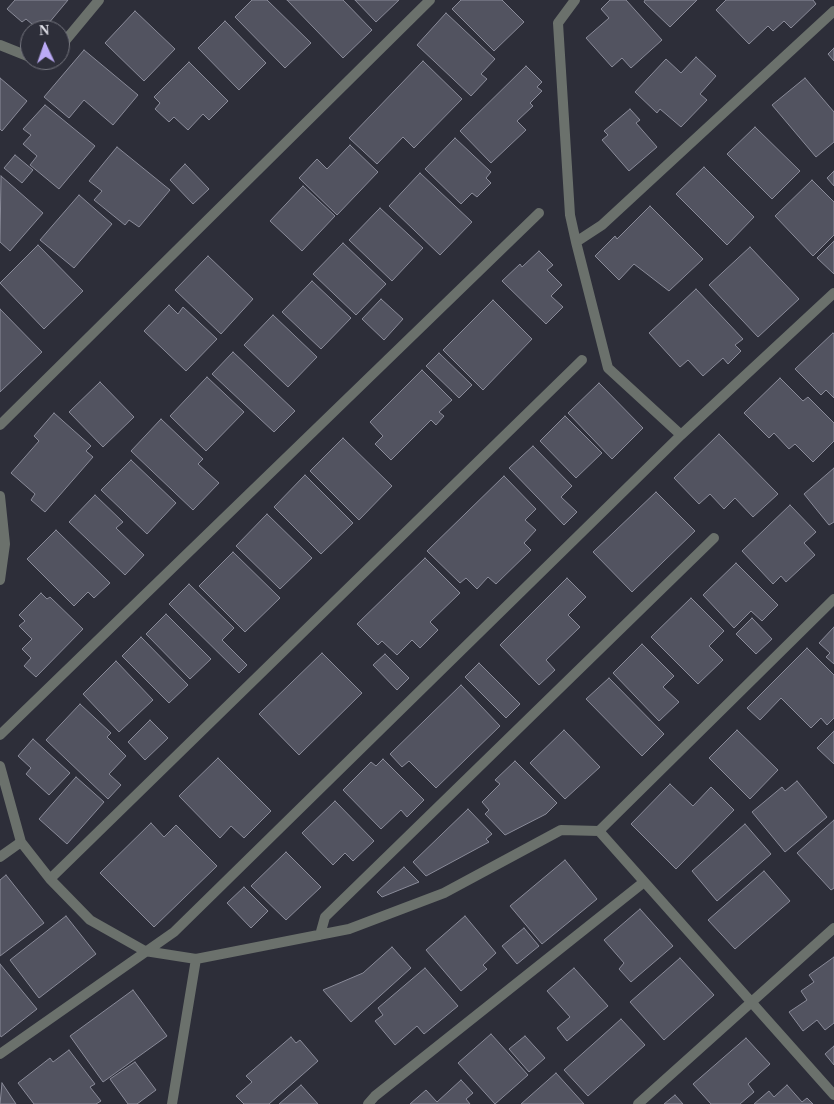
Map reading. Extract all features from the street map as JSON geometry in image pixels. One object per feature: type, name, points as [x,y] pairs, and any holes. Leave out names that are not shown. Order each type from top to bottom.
[{"type":"street","points":[[70,35],[99,0]]},
{"type":"street","points":[[0,425],[430,0]]},
{"type":"street","points":[[575,0],[558,23],[570,215],[576,242],[608,368],[681,435]]},
{"type":"street","points":[[576,242],[602,225],[834,11]]},
{"type":"street","points":[[0,45],[20,53]]},
{"type":"street","points":[[0,735],[539,213]]},
{"type":"street","points":[[0,1054],[145,950],[174,932],[681,435],[834,293]]},
{"type":"street","points":[[50,879],[582,360]]},
{"type":"street","points":[[0,496],[5,544],[0,580]]},
{"type":"street","points":[[320,935],[325,917],[714,538]]},
{"type":"street","points":[[599,832],[834,599]]},
{"type":"street","points":[[0,766],[21,842],[50,879],[90,920],[145,950],[196,959],[350,929],[444,894],[561,830],[599,832],[834,1095]]},
{"type":"street","points":[[0,857],[21,842]]},
{"type":"street","points":[[368,1104],[375,1096],[644,882]]},
{"type":"street","points":[[638,1104],[834,928]]},
{"type":"street","points":[[172,1104],[196,959]]},
{"type":"building","points":[[15,0],[68,0],[51,20],[20,20],[7,9]]},
{"type":"building","points":[[252,0],[267,0],[311,43],[285,68],[235,17]]},
{"type":"building","points":[[287,0],[343,0],[372,30],[343,58]]},
{"type":"building","points":[[355,0],[399,0],[376,22]]},
{"type":"building","points":[[461,0],[502,0],[524,22],[494,51],[452,9]]},
{"type":"building","points":[[610,0],[626,0],[662,40],[631,68],[622,58],[612,67],[586,38],[609,18],[601,9]]},
{"type":"building","points":[[645,0],[697,0],[670,27],[644,2]]},
{"type":"building","points":[[726,0],[813,0],[816,4],[791,28],[784,21],[773,31],[768,26],[749,44],[716,10]]},
{"type":"building","points":[[135,11],[175,49],[144,81],[105,43]]},
{"type":"building","points":[[446,13],[495,59],[481,74],[487,79],[471,96],[417,45]]},
{"type":"building","points":[[225,21],[266,63],[239,90],[198,48]]},
{"type":"building","points":[[834,48],[834,61],[828,54]]},
{"type":"building","points":[[84,50],[138,95],[113,125],[84,100],[69,118],[44,97],[67,70],[70,70],[70,66]]},
{"type":"building","points":[[696,57],[716,76],[700,94],[707,100],[681,127],[660,109],[657,113],[635,92],[666,59],[681,73]]},
{"type":"building","points":[[423,61],[462,99],[414,148],[403,137],[377,164],[349,138]]},
{"type":"building","points":[[189,62],[228,101],[209,120],[203,114],[188,130],[174,117],[169,122],[155,109],[160,103],[154,97]]},
{"type":"building","points":[[526,66],[542,82],[537,87],[542,91],[530,103],[533,106],[517,121],[526,130],[491,163],[460,131]]},
{"type":"building","points":[[0,78],[27,101],[2,131],[0,129]]},
{"type":"building","points":[[805,78],[834,112],[834,142],[816,157],[772,105]]},
{"type":"building","points":[[45,105],[95,146],[59,189],[30,165],[37,156],[23,144],[31,135],[23,129]]},
{"type":"building","points":[[630,109],[640,120],[636,123],[657,147],[629,171],[602,140],[608,135],[604,131]]},
{"type":"building","points":[[755,127],[800,171],[772,199],[727,154]]},
{"type":"building","points":[[455,138],[491,172],[486,178],[491,183],[477,197],[472,193],[461,204],[425,169]]},
{"type":"building","points":[[350,145],[378,172],[337,215],[299,178],[317,159],[327,169]]},
{"type":"building","points":[[117,147],[170,190],[139,227],[129,220],[125,225],[94,200],[102,191],[89,181]]},
{"type":"building","points":[[15,155],[33,170],[22,183],[4,168]]},
{"type":"building","points":[[185,164],[209,189],[193,204],[170,180]]},
{"type":"building","points":[[704,167],[754,217],[727,245],[676,194]]},
{"type":"building","points":[[834,171],[834,186],[827,178]]},
{"type":"building","points":[[420,173],[472,222],[440,255],[389,206]]},
{"type":"building","points":[[1,176],[43,213],[10,251],[0,242]]},
{"type":"building","points":[[812,180],[834,202],[834,235],[813,256],[775,216]]},
{"type":"building","points":[[303,186],[335,216],[302,251],[270,221]]},
{"type":"building","points":[[79,195],[112,224],[74,268],[40,240]]},
{"type":"building","points":[[650,206],[703,259],[669,291],[634,264],[619,280],[595,256],[615,236],[617,239]]},
{"type":"building","points":[[380,208],[423,248],[392,281],[349,240]]},
{"type":"building","points":[[834,241],[834,274],[817,258]]},
{"type":"building","points":[[343,243],[386,284],[356,315],[313,274]]},
{"type":"building","points":[[38,245],[83,291],[44,329],[0,283]]},
{"type":"building","points":[[750,247],[799,299],[758,337],[709,285]]},
{"type":"building","points":[[539,251],[553,265],[547,270],[562,285],[551,296],[563,307],[546,324],[502,281],[520,264],[522,267]]},
{"type":"building","points":[[208,256],[253,299],[221,334],[175,290]]},
{"type":"building","points":[[312,281],[351,318],[321,349],[282,312]]},
{"type":"building","points":[[696,289],[743,339],[735,345],[741,351],[728,364],[723,358],[703,376],[688,360],[680,367],[649,333]]},
{"type":"building","points":[[381,299],[403,319],[384,340],[362,319]]},
{"type":"building","points":[[493,300],[532,339],[483,390],[443,350]]},
{"type":"building","points":[[169,305],[178,314],[183,307],[217,339],[186,371],[144,331]]},
{"type":"building","points":[[0,309],[42,352],[0,392]]},
{"type":"building","points":[[273,315],[317,357],[288,387],[244,345]]},
{"type":"building","points":[[833,333],[834,398],[826,390],[821,395],[795,369]]},
{"type":"building","points":[[233,352],[295,411],[274,432],[212,374]]},
{"type":"building","points":[[439,353],[472,385],[459,398],[426,366]]},
{"type":"building","points":[[422,370],[452,400],[439,412],[444,416],[436,425],[431,420],[391,460],[375,444],[383,436],[370,422]]},
{"type":"building","points":[[207,377],[244,412],[206,451],[170,416]]},
{"type":"building","points":[[780,378],[803,401],[808,397],[834,423],[834,441],[813,462],[795,444],[789,449],[774,433],[769,438],[744,413]]},
{"type":"building","points":[[100,382],[134,417],[103,447],[69,412]]},
{"type":"building","points":[[599,383],[643,428],[612,459],[568,413]]},
{"type":"building","points":[[54,413],[91,446],[86,451],[93,457],[45,512],[31,500],[35,494],[11,473],[39,441],[34,436]]},
{"type":"building","points":[[565,416],[602,453],[576,478],[540,441]]},
{"type":"building","points":[[161,419],[203,459],[198,464],[219,483],[193,510],[131,451]]},
{"type":"building","points":[[719,434],[778,494],[753,517],[735,498],[724,509],[710,494],[699,504],[674,478]]},
{"type":"building","points":[[343,438],[392,486],[359,520],[310,471]]},
{"type":"building","points":[[533,446],[572,486],[561,497],[577,512],[564,525],[509,468]]},
{"type":"building","points":[[131,460],[176,503],[147,534],[101,490]]},
{"type":"building","points":[[834,468],[834,522],[829,525],[804,494]]},
{"type":"building","points":[[305,475],[353,523],[321,554],[274,507]]},
{"type":"building","points":[[504,476],[536,509],[525,520],[536,530],[524,543],[531,550],[496,584],[488,577],[477,589],[466,578],[460,583],[427,551]]},
{"type":"building","points":[[656,492],[695,531],[632,592],[593,552]]},
{"type":"building","points":[[95,495],[123,522],[116,528],[144,555],[125,575],[69,522]]},
{"type":"building","points":[[790,505],[816,532],[804,543],[815,555],[786,582],[781,576],[773,584],[742,551]]},
{"type":"building","points":[[267,514],[312,558],[280,589],[236,546]]},
{"type":"building","points":[[56,530],[110,583],[94,598],[88,592],[74,606],[27,559]]},
{"type":"building","points":[[233,552],[280,598],[245,632],[199,586]]},
{"type":"building","points":[[425,558],[460,593],[430,622],[438,630],[420,648],[412,640],[397,655],[382,641],[378,645],[357,624]]},
{"type":"building","points":[[736,563],[778,605],[762,621],[751,611],[734,628],[703,595]]},
{"type":"building","points":[[567,578],[586,597],[568,615],[580,627],[546,660],[555,670],[539,685],[500,645]]},
{"type":"building","points":[[189,584],[234,628],[222,640],[247,665],[239,673],[169,604]]},
{"type":"building","points":[[41,593],[47,599],[50,597],[83,629],[36,677],[24,666],[31,658],[22,649],[32,639],[19,626],[25,621],[19,615]]},
{"type":"building","points":[[691,598],[724,631],[709,646],[723,660],[698,684],[651,637]]},
{"type":"building","points":[[166,614],[211,659],[190,679],[146,634]]},
{"type":"building","points":[[752,618],[772,639],[756,654],[736,634]]},
{"type":"building","points":[[834,627],[834,664],[826,657],[830,653],[819,643]]},
{"type":"building","points":[[141,637],[188,685],[169,703],[122,656]]},
{"type":"building","points":[[642,644],[674,676],[663,687],[679,702],[659,721],[613,673]]},
{"type":"building","points":[[807,648],[834,675],[834,718],[827,725],[821,718],[811,728],[781,698],[760,720],[747,708]]},
{"type":"building","points":[[322,653],[362,693],[299,755],[259,714]]},
{"type":"building","points":[[385,654],[409,678],[397,690],[373,665]]},
{"type":"building","points":[[116,661],[153,700],[119,732],[83,694]]},
{"type":"building","points":[[479,663],[520,704],[506,718],[465,677]]},
{"type":"building","points":[[609,678],[664,734],[642,756],[586,699]]},
{"type":"building","points":[[461,685],[500,726],[436,788],[409,761],[402,767],[390,754]]},
{"type":"building","points":[[80,704],[111,733],[107,737],[126,756],[109,774],[121,785],[108,799],[46,740]]},
{"type":"building","points":[[150,720],[168,738],[145,760],[128,742]]},
{"type":"building","points":[[564,730],[600,767],[565,799],[530,763]]},
{"type":"building","points":[[737,730],[778,770],[750,799],[709,758]]},
{"type":"building","points":[[834,731],[834,764],[817,748]]},
{"type":"building","points":[[33,739],[70,773],[49,795],[26,774],[31,768],[18,756]]},
{"type":"building","points":[[218,758],[271,811],[244,838],[231,826],[220,838],[179,796]]},
{"type":"building","points":[[383,759],[424,800],[407,817],[401,810],[381,829],[343,790],[371,762],[376,766]]},
{"type":"building","points":[[515,761],[557,803],[546,814],[505,835],[485,814],[489,810],[482,802],[500,784],[495,780]]},
{"type":"building","points":[[76,777],[104,802],[67,844],[39,819]]},
{"type":"building","points":[[797,781],[827,817],[785,852],[752,812],[782,787],[785,791]]},
{"type":"building","points":[[670,784],[693,806],[711,787],[734,810],[676,869],[631,824]]},
{"type":"building","points":[[335,801],[374,841],[353,861],[345,853],[333,865],[302,833]]},
{"type":"building","points":[[468,809],[492,834],[486,839],[489,842],[426,876],[413,862]]},
{"type":"building","points":[[834,820],[834,888],[831,890],[797,853]]},
{"type":"building","points":[[151,823],[164,837],[176,825],[217,866],[154,927],[100,873]]},
{"type":"building","points":[[745,824],[771,854],[717,901],[692,871]]},
{"type":"building","points":[[286,852],[321,887],[286,920],[251,886]]},
{"type":"building","points":[[565,860],[597,899],[542,944],[510,906]]},
{"type":"building","points":[[404,867],[419,882],[382,897],[377,892]]},
{"type":"building","points":[[764,871],[790,901],[735,949],[708,920]]},
{"type":"building","points":[[6,875],[44,923],[0,956],[0,880]]},
{"type":"building","points":[[244,887],[268,911],[251,928],[227,903]]},
{"type":"building","points":[[640,909],[673,946],[631,982],[619,969],[624,963],[604,940]]},
{"type":"building","points":[[66,916],[96,954],[39,998],[10,960]]},
{"type":"building","points":[[465,916],[496,953],[483,965],[487,969],[461,991],[426,950]]},
{"type":"building","points":[[524,928],[539,946],[517,964],[502,946]]},
{"type":"building","points":[[392,947],[411,968],[351,1022],[323,990],[363,973]]},
{"type":"building","points":[[834,957],[834,1023],[825,1030],[817,1020],[803,1031],[789,1012],[807,1000],[801,991],[814,982],[809,975]]},
{"type":"building","points":[[680,958],[714,995],[664,1040],[630,1002]]},
{"type":"building","points":[[0,964],[37,1009],[1,1037],[0,1035]]},
{"type":"building","points":[[425,968],[458,1006],[424,1034],[417,1026],[395,1045],[375,1021],[383,1015],[378,1008]]},
{"type":"building","points":[[574,968],[608,1006],[567,1041],[557,1028],[570,1017],[547,991]]},
{"type":"building","points":[[133,990],[167,1036],[103,1082],[70,1036]]},
{"type":"building","points":[[621,1019],[645,1045],[588,1096],[564,1070]]},
{"type":"building","points":[[491,1034],[528,1075],[495,1104],[458,1063]]},
{"type":"building","points":[[525,1036],[545,1058],[529,1072],[509,1049]]},
{"type":"building","points":[[291,1037],[296,1043],[300,1040],[318,1061],[269,1104],[244,1104],[236,1096],[252,1082],[246,1076]]},
{"type":"building","points":[[746,1038],[770,1064],[748,1084],[754,1092],[740,1104],[711,1104],[693,1084]]},
{"type":"building","points":[[834,1046],[834,1065],[825,1054]]},
{"type":"building","points":[[69,1050],[95,1084],[90,1087],[101,1101],[96,1104],[34,1104],[18,1083],[50,1058],[53,1062]]},
{"type":"building","points":[[135,1062],[156,1090],[137,1104],[128,1104],[110,1079]]},
{"type":"building","points":[[556,1073],[584,1104],[521,1104]]},
{"type":"building","points":[[461,1080],[473,1093],[466,1099],[470,1104],[410,1104],[426,1090],[437,1102]]},
{"type":"building","points":[[2,1083],[16,1104],[0,1104]]},
{"type":"building","points":[[301,1085],[318,1104],[279,1104]]},
{"type":"building","points":[[787,1085],[802,1102],[807,1098],[813,1104],[754,1104],[769,1091],[774,1097]]},
{"type":"building","points":[[675,1095],[683,1104],[664,1104]]}]
